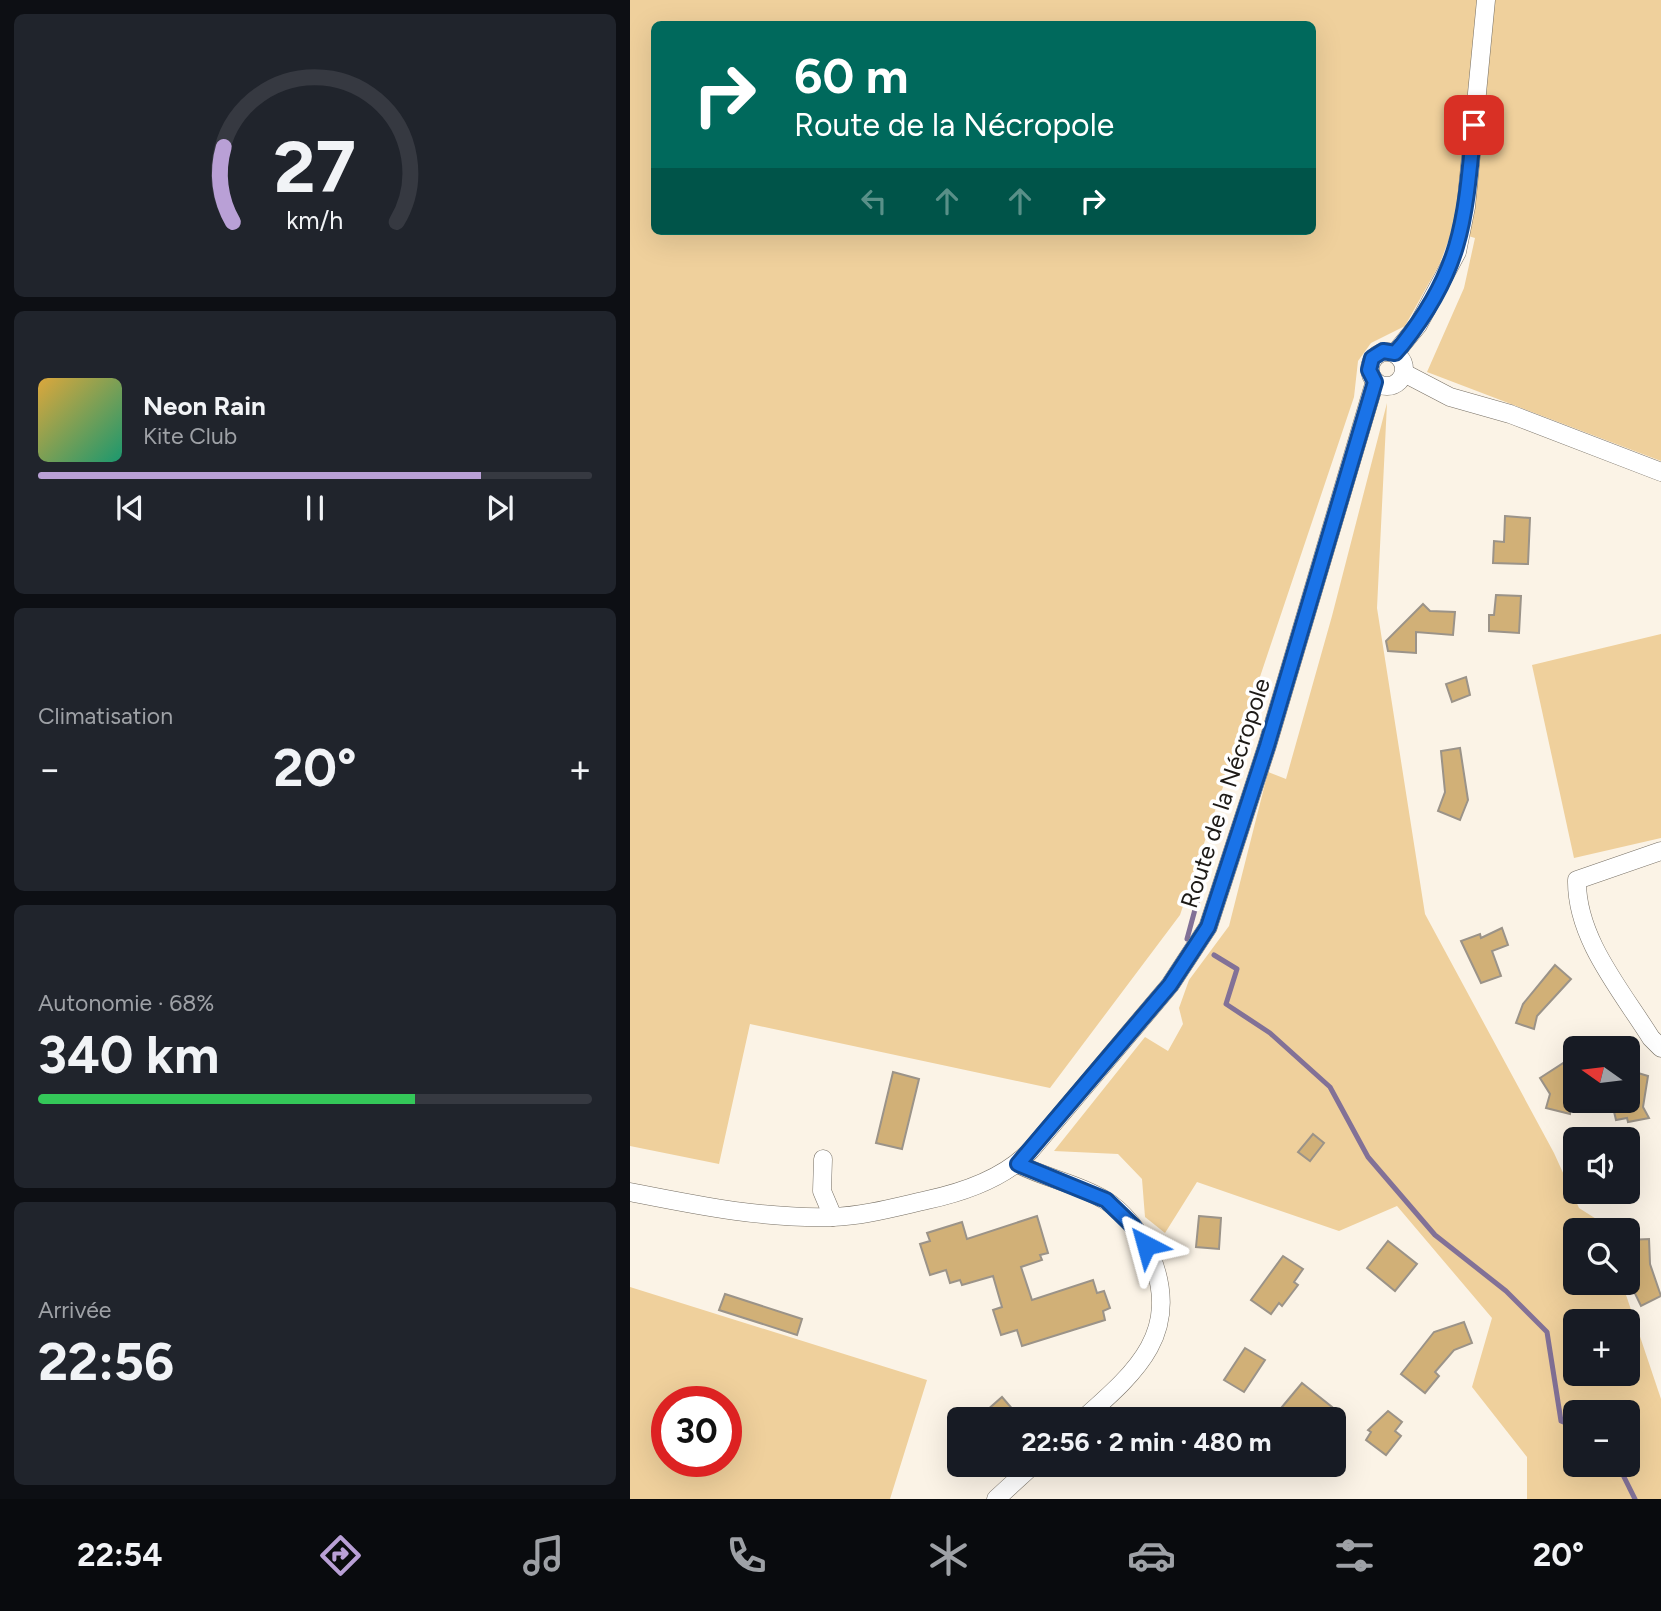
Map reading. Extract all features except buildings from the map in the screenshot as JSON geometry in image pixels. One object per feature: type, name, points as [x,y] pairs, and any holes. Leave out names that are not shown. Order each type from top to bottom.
[{"type":"street","points":[[1395,353],[1418,325],[1457,251],[1466,207],[1486,0]]},
{"type":"street","points":[[1383,351],[1395,353],[1403,361],[1404,373],[1398,383],[1386,386],[1375,382],[1369,370],[1372,358],[1383,351]]},
{"type":"street","points":[[1404,373],[1450,397],[1510,414],[1661,472]]},
{"type":"street","name":"Route de la Nécropole","points":[[1018,1164],[1170,985],[1208,927],[1267,746],[1375,382]]},
{"type":"street","points":[[1661,851],[1577,880],[1577,901],[1591,942],[1651,1038],[1661,1048]]},
{"type":"street","points":[[823,1159],[822,1191],[833,1217]]},
{"type":"street","points":[[630,1192],[719,1210],[833,1217],[943,1196],[981,1183],[1018,1164],[1106,1200],[1133,1226],[1146,1245],[1159,1276],[1162,1310],[1152,1346],[1134,1373],[1096,1407]]},
{"type":"street","points":[[996,1499],[1020,1477]]},
{"type":"shaded area","points":[[630,0],[1661,0],[1661,461],[1427,372],[1464,288],[1475,238],[1452,231],[1440,263],[1405,326],[1371,343],[1358,361],[1354,397],[1180,915],[1050,1088],[750,1024],[719,1164],[630,1146]]},
{"type":"shaded area","points":[[1387,403],[1377,608],[1425,914],[1554,1153],[1563,1173],[1563,1204],[1577,1204],[1595,1218],[1563,1218],[1563,1295],[1626,1295],[1631,1309],[1563,1309],[1563,1386],[1640,1386],[1640,1337],[1661,1399],[1661,1499],[1527,1499],[1527,1457],[1472,1387],[1492,1318],[1397,1206],[1339,1231],[1197,1182],[1165,1233],[1145,1217],[1142,1179],[1118,1154],[1054,1151],[1145,1037],[1168,1051],[1183,1024],[1179,1008],[1189,980],[1229,926],[1268,772],[1286,779],[1332,616]]},
{"type":"shaded area","points":[[1661,634],[1661,838],[1574,858],[1532,665]]},
{"type":"shaded area","points":[[630,1287],[927,1380],[890,1499],[630,1499]]},
{"type":"waterway","points":[[1187,939],[1200,891]]},
{"type":"waterway","points":[[1214,955],[1237,969],[1226,1004],[1270,1033],[1330,1087],[1368,1157],[1435,1235],[1506,1291],[1547,1332],[1563,1422]]},
{"type":"waterway","points":[[1624,1477],[1635,1499]]},
{"type":"route","points":[[1146,1245],[1133,1226],[1106,1200],[1018,1164],[1058,1121],[1170,985],[1208,927],[1267,746],[1375,382],[1369,370],[1372,358],[1383,351],[1395,353],[1418,325],[1445,279],[1457,251],[1466,207],[1474,125]]}]
